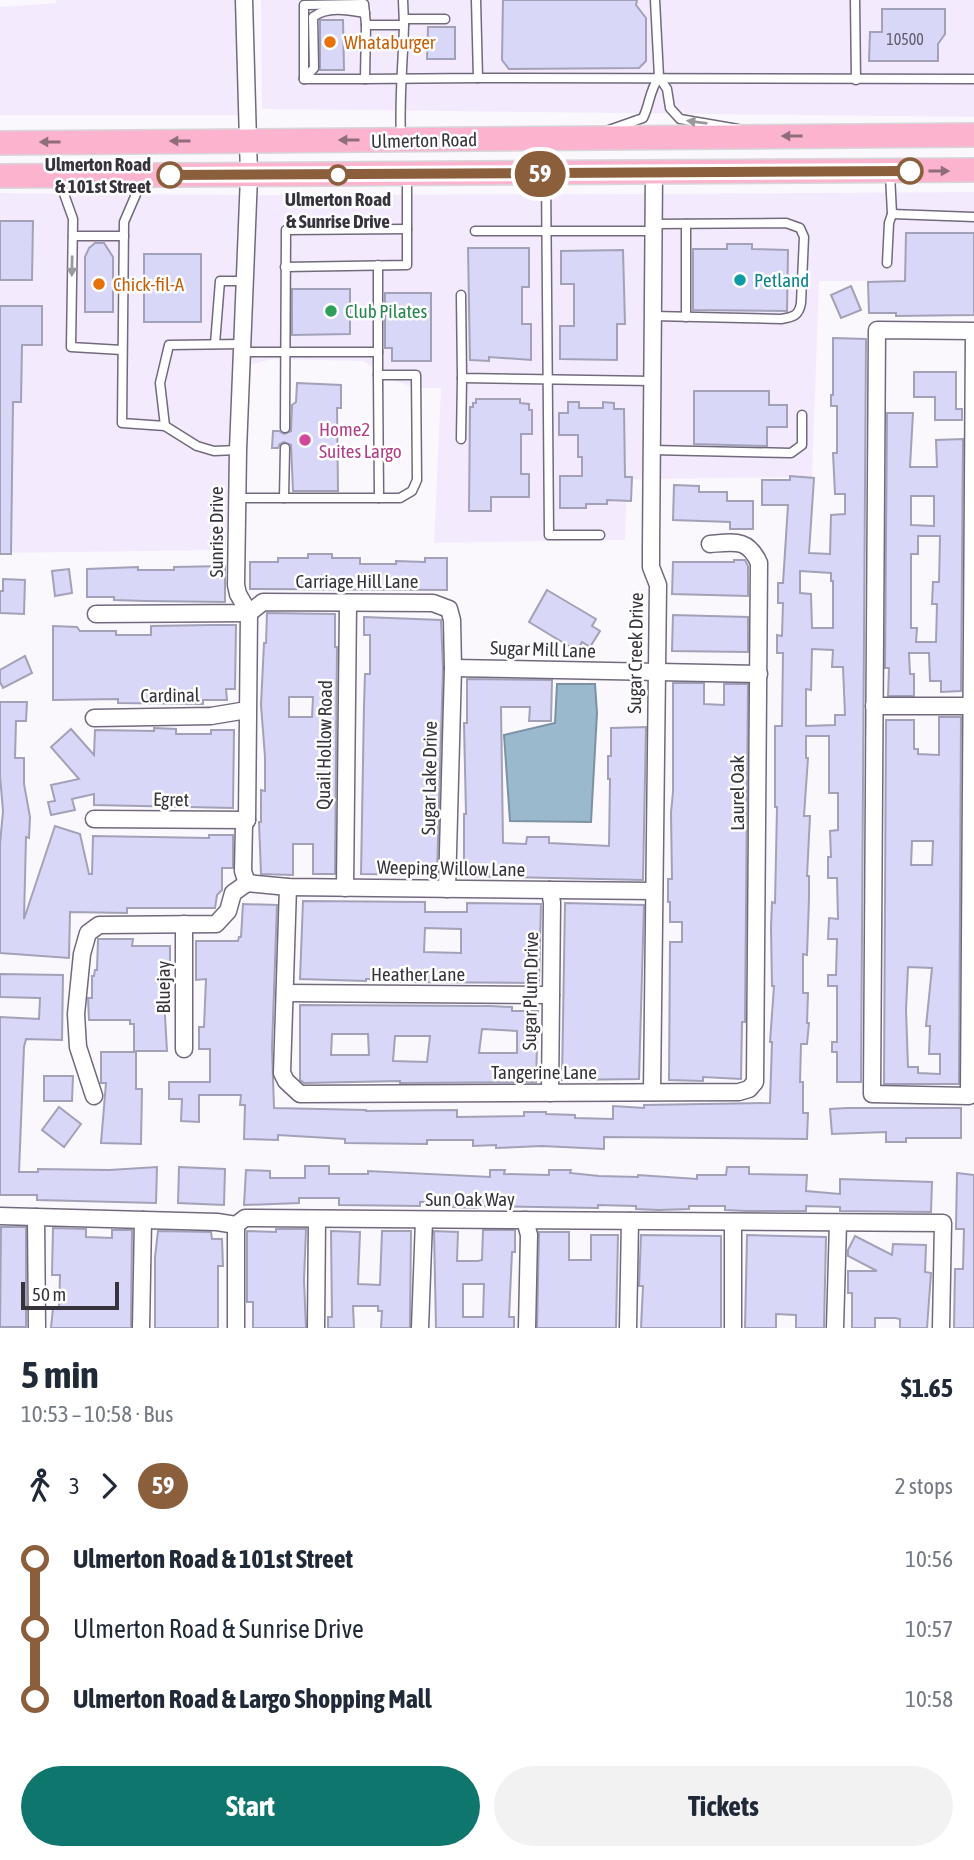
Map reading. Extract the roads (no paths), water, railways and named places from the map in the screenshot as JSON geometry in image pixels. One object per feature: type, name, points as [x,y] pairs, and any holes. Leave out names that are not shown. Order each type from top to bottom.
[{"type":"main road","name":"Ulmerton Road","points":[[0,143],[974,135]]},
{"type":"main road","name":"Ulmerton Road","points":[[0,176],[974,170]]},
{"type":"street","name":"Sunrise Drive","points":[[244,0],[249,176],[237,450],[236,585],[237,594],[249,613],[247,820],[244,824],[243,872],[247,883]]},
{"type":"street","name":"Sugar Creek Drive","points":[[652,1092],[658,585],[651,567],[653,173]]},
{"type":"street","points":[[877,330],[974,331],[971,706],[969,1096],[872,1094],[877,330]]},
{"type":"street","name":"Laurel Oak","points":[[710,544],[735,542],[746,545],[754,552],[759,563],[755,1082]]},
{"type":"street","name":"Carriage Hill Lane","points":[[96,614],[249,613],[263,602],[433,603],[449,609],[452,620],[453,668]]},
{"type":"street","name":"Quail Hollow Road","points":[[345,888],[348,603]]},
{"type":"street","name":"Sugar Mill Lane","points":[[453,668],[758,674]]},
{"type":"street","name":"Sugar Lake Drive","points":[[447,889],[453,668]]},
{"type":"street","points":[[874,706],[971,706]]},
{"type":"street","name":"Cardinal","points":[[94,718],[211,716],[247,710]]},
{"type":"street","name":"Egret","points":[[94,819],[247,820]]},
{"type":"street","points":[[93,1096],[78,1047],[76,1014],[82,954],[88,933],[99,925],[216,924],[228,911],[233,892],[247,883]]},
{"type":"street","name":"Weeping Willow Lane","points":[[247,883],[288,887],[654,891]]},
{"type":"street","points":[[285,993],[288,887]]},
{"type":"street","name":"Sugar Plum Drive","points":[[550,890],[550,1093]]},
{"type":"street","name":"Bluejay","points":[[184,924],[184,1049]]},
{"type":"street","name":"Tangerine Lane","points":[[285,993],[282,1073],[286,1081],[300,1094],[739,1092],[749,1090],[755,1082]]},
{"type":"street","name":"Heather Lane","points":[[285,993],[551,995]]},
{"type":"street","name":"Sun Oak Way","points":[[0,1216],[217,1222],[236,1225],[245,1218],[943,1223],[941,1328]]},
{"type":"street","points":[[36,1217],[37,1328]]},
{"type":"street","points":[[316,1328],[317,1219]]},
{"type":"street","points":[[141,1328],[144,1220]]},
{"type":"street","points":[[420,1328],[424,1220]]},
{"type":"street","points":[[525,1220],[529,1235],[527,1328]]},
{"type":"street","points":[[628,1328],[630,1221]]},
{"type":"street","points":[[733,1222],[733,1328]]},
{"type":"street","points":[[835,1328],[838,1223]]},
{"type":"street","points":[[236,1225],[236,1328]]},
{"type":"lane","points":[[402,140],[403,0]]},
{"type":"lane","points":[[477,0],[478,78]]},
{"type":"lane","points":[[655,0],[659,77],[667,89],[670,108],[680,119],[728,125],[761,136]]},
{"type":"lane","points":[[855,0],[856,80]]},
{"type":"lane","points":[[304,79],[304,5],[364,4],[366,79]]},
{"type":"lane","points":[[304,79],[314,68],[313,17],[321,10],[365,13]]},
{"type":"lane","points":[[366,25],[445,19]]},
{"type":"lane","points":[[590,138],[643,118],[649,107],[650,89],[659,77]]},
{"type":"lane","points":[[304,79],[974,79]]},
{"type":"lane","points":[[887,263],[892,214],[890,171]]},
{"type":"lane","points":[[285,267],[407,265],[407,174]]},
{"type":"lane","points":[[546,174],[549,535],[600,535]]},
{"type":"lane","points":[[144,175],[124,222],[122,423],[165,426],[197,446],[214,451],[237,450]]},
{"type":"lane","points":[[57,176],[73,219],[71,348],[122,350]]},
{"type":"lane","points":[[892,214],[974,216]]},
{"type":"lane","points":[[475,231],[786,223],[800,228],[804,237],[801,303],[799,313],[793,317],[653,316]]},
{"type":"lane","points":[[686,224],[686,317]]},
{"type":"lane","points":[[285,428],[286,230],[407,229]]},
{"type":"lane","points":[[73,236],[124,236]]},
{"type":"lane","points":[[378,265],[379,498]]},
{"type":"lane","points":[[215,344],[220,281],[244,281]]},
{"type":"lane","points":[[461,295],[461,439]]},
{"type":"lane","points":[[165,426],[160,383],[169,345],[215,344],[285,352],[378,352]]},
{"type":"lane","points":[[237,498],[400,498],[412,491],[417,480],[416,375],[378,375]]},
{"type":"lane","points":[[462,378],[652,381]]},
{"type":"lane","points":[[652,450],[791,453],[802,445],[802,415]]},
{"type":"lane","points":[[284,498],[285,448]]},
{"type":"water","points":[[557,684],[595,684],[597,713],[591,822],[510,821],[504,735],[555,723]]},
{"type":"place","name":"Whataburger","points":[[330,42]]},
{"type":"place","name":"Ulmerton Road & 101st Street","points":[[170,175]]},
{"type":"place","name":"Ulmerton Road & Sunrise Drive","points":[[338,175]]},
{"type":"place","name":"Petland","points":[[740,280]]},
{"type":"place","name":"Chick-fil-A","points":[[99,284]]},
{"type":"place","name":"Club Pilates","points":[[331,311]]},
{"type":"place","name":"Home2 Suites Largo","points":[[305,440]]}]
